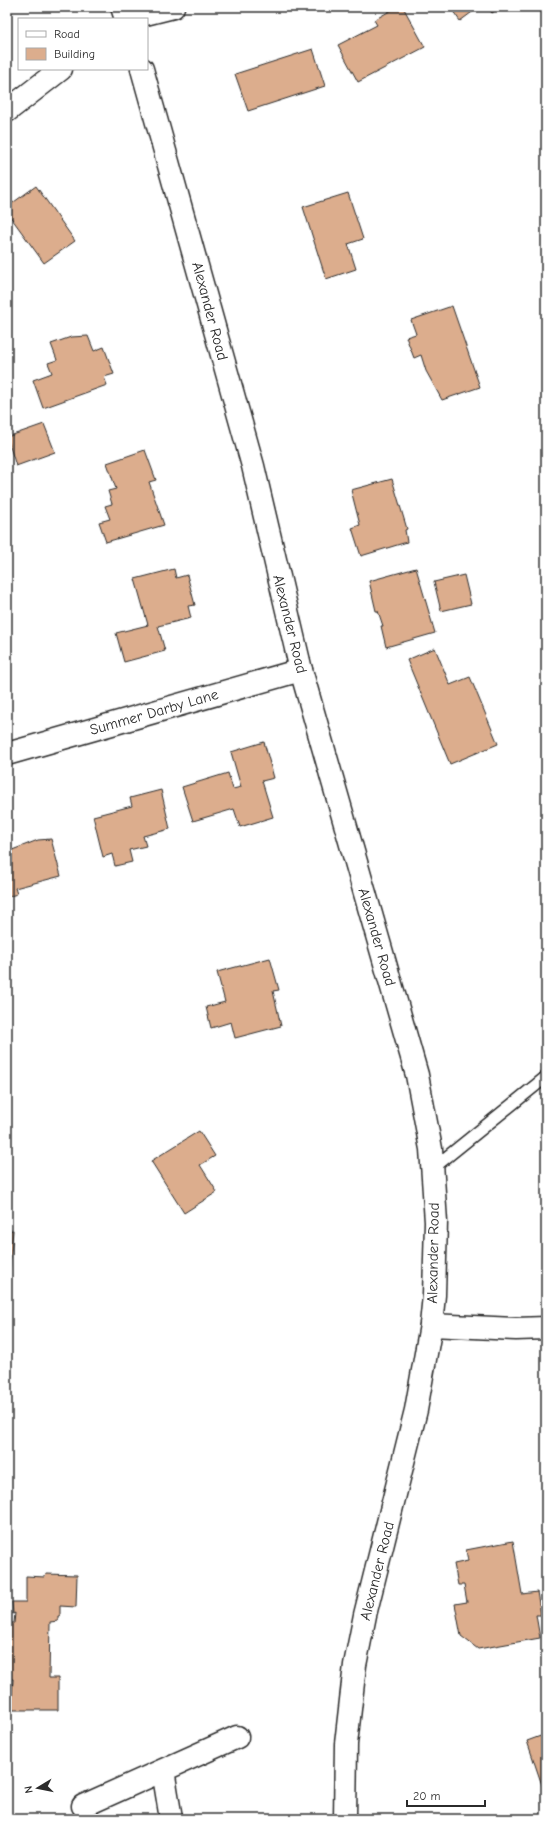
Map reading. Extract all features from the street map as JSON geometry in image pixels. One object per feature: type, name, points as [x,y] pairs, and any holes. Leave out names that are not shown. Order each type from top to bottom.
[{"type":"street","points":[[125,16],[173,7]]},
{"type":"street","points":[[7,111],[60,70]]},
{"type":"street","name":"Alexander Road","points":[[142,70],[253,466],[301,670],[417,1075],[431,1149],[436,1222],[434,1295],[431,1325],[416,1410],[365,1615],[355,1665],[346,1744],[345,1819]]},
{"type":"street","name":"Summer Darby Lane","points":[[7,754],[301,670]]},
{"type":"street","points":[[431,1325],[516,1329],[546,1328]]},
{"type":"street","points":[[83,1806],[237,1736]]},
{"type":"street","points":[[163,1770],[171,1819]]},
{"type":"lane","points":[[432,1169],[546,1077]]},
{"type":"building","points":[[397,7],[403,7],[425,47],[358,82],[338,45],[377,25],[374,20]]},
{"type":"building","points":[[450,7],[479,7],[460,21]]},
{"type":"building","points":[[487,7],[501,7],[492,13]]},
{"type":"building","points":[[313,49],[325,86],[248,111],[235,74]]},
{"type":"building","points":[[36,186],[75,241],[44,263],[7,212],[7,207]]},
{"type":"building","points":[[348,193],[363,239],[348,244],[356,269],[326,279],[303,207]]},
{"type":"building","points":[[452,306],[480,387],[442,400],[426,371],[421,355],[414,358],[406,337],[416,334],[411,320]]},
{"type":"building","points":[[88,336],[94,351],[104,347],[114,374],[104,377],[107,385],[43,408],[33,380],[52,373],[48,363],[57,360],[51,344],[71,337]]},
{"type":"building","points":[[44,424],[55,452],[16,466],[7,437]]},
{"type":"building","points":[[145,450],[156,480],[149,482],[164,525],[106,542],[99,522],[110,519],[105,506],[112,504],[108,491],[116,489],[107,463]]},
{"type":"building","points":[[392,479],[407,529],[405,530],[407,542],[361,556],[352,528],[360,525],[351,490]]},
{"type":"building","points":[[416,568],[435,633],[386,647],[381,626],[383,626],[378,611],[376,611],[369,581]]},
{"type":"building","points":[[174,569],[176,578],[187,575],[195,605],[188,606],[191,618],[158,626],[165,651],[124,662],[116,633],[148,625],[135,579]]},
{"type":"building","points":[[464,575],[471,604],[441,611],[434,582]]},
{"type":"building","points":[[435,648],[450,685],[470,677],[498,744],[450,764],[407,660]]},
{"type":"building","points":[[264,742],[274,778],[262,781],[273,817],[240,827],[234,809],[193,821],[182,787],[228,773],[233,789],[241,787],[231,752]]},
{"type":"building","points":[[161,790],[170,829],[143,836],[146,846],[129,850],[132,862],[115,866],[112,854],[103,857],[93,816],[132,806],[130,798]]},
{"type":"building","points":[[51,839],[61,876],[15,888],[17,894],[7,897],[7,852],[38,840]]},
{"type":"building","points":[[270,958],[279,990],[273,991],[281,1026],[235,1038],[231,1022],[211,1028],[206,1007],[225,1002],[217,972]]},
{"type":"building","points":[[199,1131],[215,1156],[200,1165],[217,1192],[184,1213],[151,1161]]},
{"type":"building","points":[[13,1230],[7,1301],[7,1231]]},
{"type":"building","points":[[513,1541],[522,1594],[537,1592],[541,1615],[536,1615],[540,1638],[478,1649],[461,1636],[455,1604],[467,1602],[464,1585],[458,1585],[454,1564],[468,1561],[466,1550]]},
{"type":"building","points":[[46,1574],[77,1575],[76,1607],[60,1606],[60,1616],[58,1616],[58,1621],[50,1622],[49,1678],[58,1678],[58,1710],[11,1710],[13,1679],[7,1679],[7,1623],[14,1623],[15,1613],[13,1614],[12,1602],[26,1602],[26,1576],[45,1577]]},
{"type":"building","points":[[546,1702],[546,1712],[543,1703]]},
{"type":"building","points":[[546,1734],[546,1787],[543,1788],[527,1741]]}]
